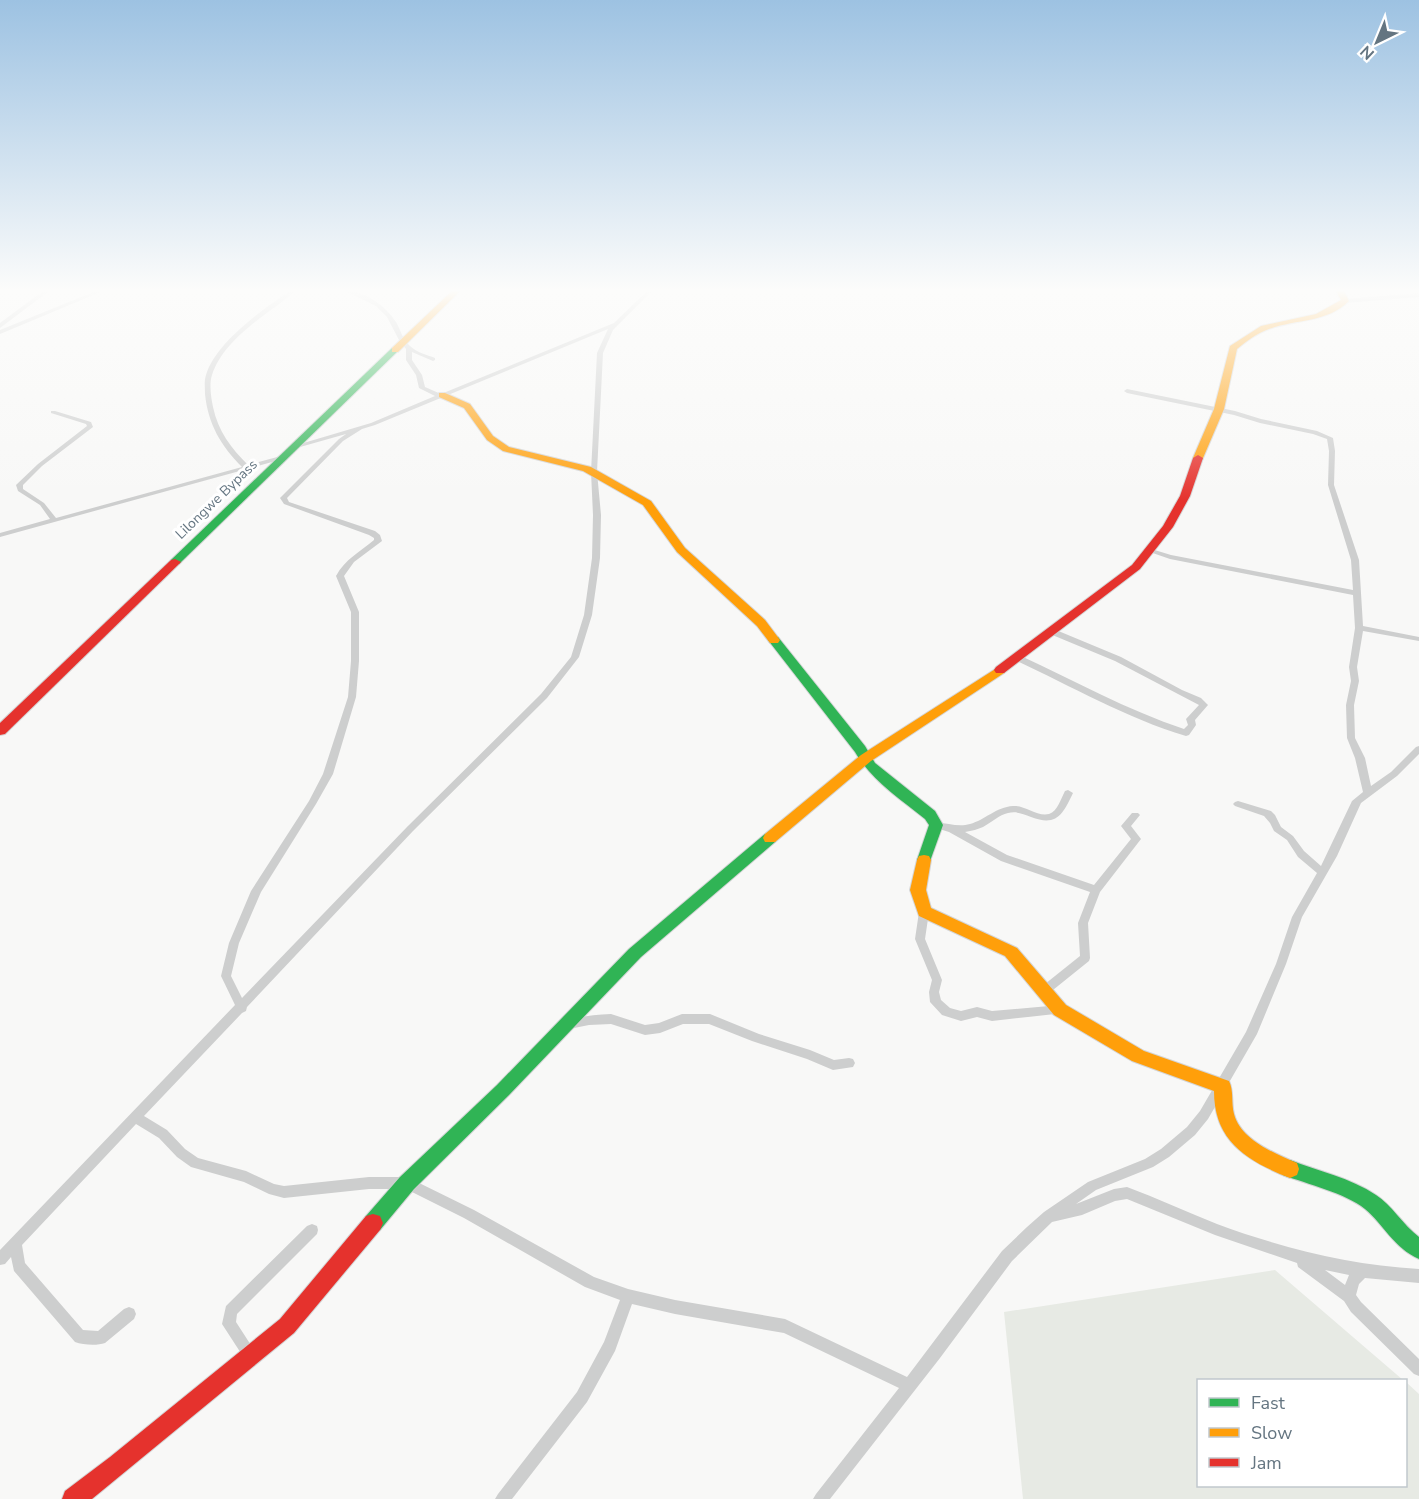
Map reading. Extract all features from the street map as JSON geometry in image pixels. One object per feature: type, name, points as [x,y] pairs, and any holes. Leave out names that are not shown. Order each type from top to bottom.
[{"type":"street","points":[[217,361],[207,382],[209,411],[217,431],[235,457],[246,467]]},
{"type":"street","name":"Lilongwe Bypass","points":[[0,731],[292,447],[389,361]]},
{"type":"street","points":[[410,361],[419,375],[422,388],[467,406],[490,438],[506,448],[594,472],[634,494],[653,510],[681,550],[761,622],[870,766],[930,815],[936,825],[965,830],[981,826],[1007,810],[1016,808],[1037,816],[1055,816],[1060,812],[1068,793]]},
{"type":"street","points":[[292,447],[361,427],[526,361]]},
{"type":"street","points":[[0,1259],[418,821],[544,696],[570,665],[588,615],[596,558],[597,515],[594,472],[599,361]]},
{"type":"street","points":[[74,1499],[294,1319],[407,1183],[503,1090],[635,953],[866,758],[1018,658],[1127,575],[1168,528],[1182,503],[1207,433],[1218,410],[1230,361]]},
{"type":"street","points":[[1127,391],[1315,432],[1329,438],[1332,451],[1331,485],[1355,560],[1359,628],[1353,667],[1355,681],[1350,705],[1351,738],[1360,758],[1368,793]]},
{"type":"street","points":[[53,412],[89,423],[90,427],[40,465],[19,485],[20,490],[42,504],[54,520]]},
{"type":"street","points":[[242,1008],[226,976],[234,944],[256,891],[313,802],[328,774],[351,697],[355,661],[355,612],[340,576],[344,567],[351,560],[378,541],[372,533],[286,503],[282,498],[341,440],[361,427]]},
{"type":"street","points":[[0,535],[281,458]]},
{"type":"street","points":[[1148,550],[1170,557],[1356,593]]},
{"type":"street","points":[[1359,628],[1419,639]]},
{"type":"street","points":[[1018,658],[1157,724],[1186,733],[1192,725],[1190,719],[1204,705],[1118,659],[1053,632]]},
{"type":"street","points":[[820,1499],[1007,1257],[1049,1216],[1092,1186],[1149,1163],[1191,1131],[1222,1086],[1251,1034],[1281,963],[1297,917],[1332,856],[1357,801],[1394,774],[1419,748]]},
{"type":"street","points":[[1238,804],[1269,813],[1275,818],[1277,829],[1290,838],[1301,854],[1322,871]]},
{"type":"street","points":[[1044,991],[1085,958],[1083,923],[1096,890],[1136,839],[1126,826],[1135,814]]},
{"type":"street","points":[[936,825],[920,868],[919,904],[924,912],[1011,952],[1060,1010],[1138,1056],[1222,1086]]},
{"type":"street","points":[[952,829],[1004,858],[1096,890]]},
{"type":"street","points":[[924,912],[920,939],[937,980],[934,992],[936,1002],[946,1012],[961,1016],[977,1012],[992,1016],[1060,1010]]},
{"type":"street","points":[[567,1024],[611,1019],[645,1030],[660,1028],[682,1019],[710,1019],[833,1065],[849,1063]]},
{"type":"street","points":[[1222,1086],[1221,1102],[1224,1119],[1247,1146],[1289,1169],[1380,1207],[1397,1231],[1419,1248]]},
{"type":"street","points":[[136,1118],[163,1134],[180,1153],[195,1163],[246,1177],[273,1190],[284,1192],[369,1183],[407,1183],[469,1214],[590,1282],[628,1296],[675,1307],[785,1326],[908,1385]]},
{"type":"street","points":[[1049,1216],[1082,1209],[1114,1195],[1127,1193],[1228,1234],[1298,1258],[1388,1275],[1419,1276]]},
{"type":"street","points":[[251,1356],[229,1324],[231,1311],[312,1230]]},
{"type":"street","points":[[15,1244],[19,1266],[80,1337],[100,1338],[129,1314]]},
{"type":"street","points":[[1298,1258],[1349,1296],[1356,1307],[1419,1370]]},
{"type":"street","points":[[1349,1296],[1353,1280],[1363,1271]]},
{"type":"street","points":[[503,1499],[582,1397],[610,1346],[628,1296]]},
{"type":"shaded area","points":[[1275,1270],[1402,1379],[1197,1379],[1197,1487],[1407,1487],[1407,1383],[1419,1394],[1419,1499],[1023,1499],[1004,1312]]},
{"type":"traffic: fast","points":[[175,562],[384,361]]},
{"type":"traffic: fast","points":[[774,640],[860,749],[870,766],[930,815],[936,825],[924,860]]},
{"type":"traffic: fast","points":[[373,1223],[407,1183],[503,1090],[635,953],[770,838]]},
{"type":"traffic: fast","points":[[1290,1169],[1345,1189],[1371,1202],[1399,1234],[1419,1249]]},
{"type":"traffic: slow","points":[[1198,458],[1219,409],[1230,361]]},
{"type":"traffic: slow","points":[[442,395],[467,406],[490,438],[506,449],[587,469],[647,503],[681,550],[761,623],[774,640]]},
{"type":"traffic: slow","points":[[770,838],[866,758],[1000,670]]},
{"type":"traffic: slow","points":[[924,860],[918,890],[924,912],[1011,952],[1060,1010],[1138,1056],[1223,1086],[1227,1121],[1240,1140],[1269,1160],[1290,1169]]},
{"type":"traffic: jam","points":[[1000,670],[1136,567],[1168,527],[1185,496],[1198,458]]},
{"type":"traffic: jam","points":[[0,731],[175,562]]},
{"type":"traffic: jam","points":[[73,1499],[118,1465],[287,1326],[373,1223]]}]
